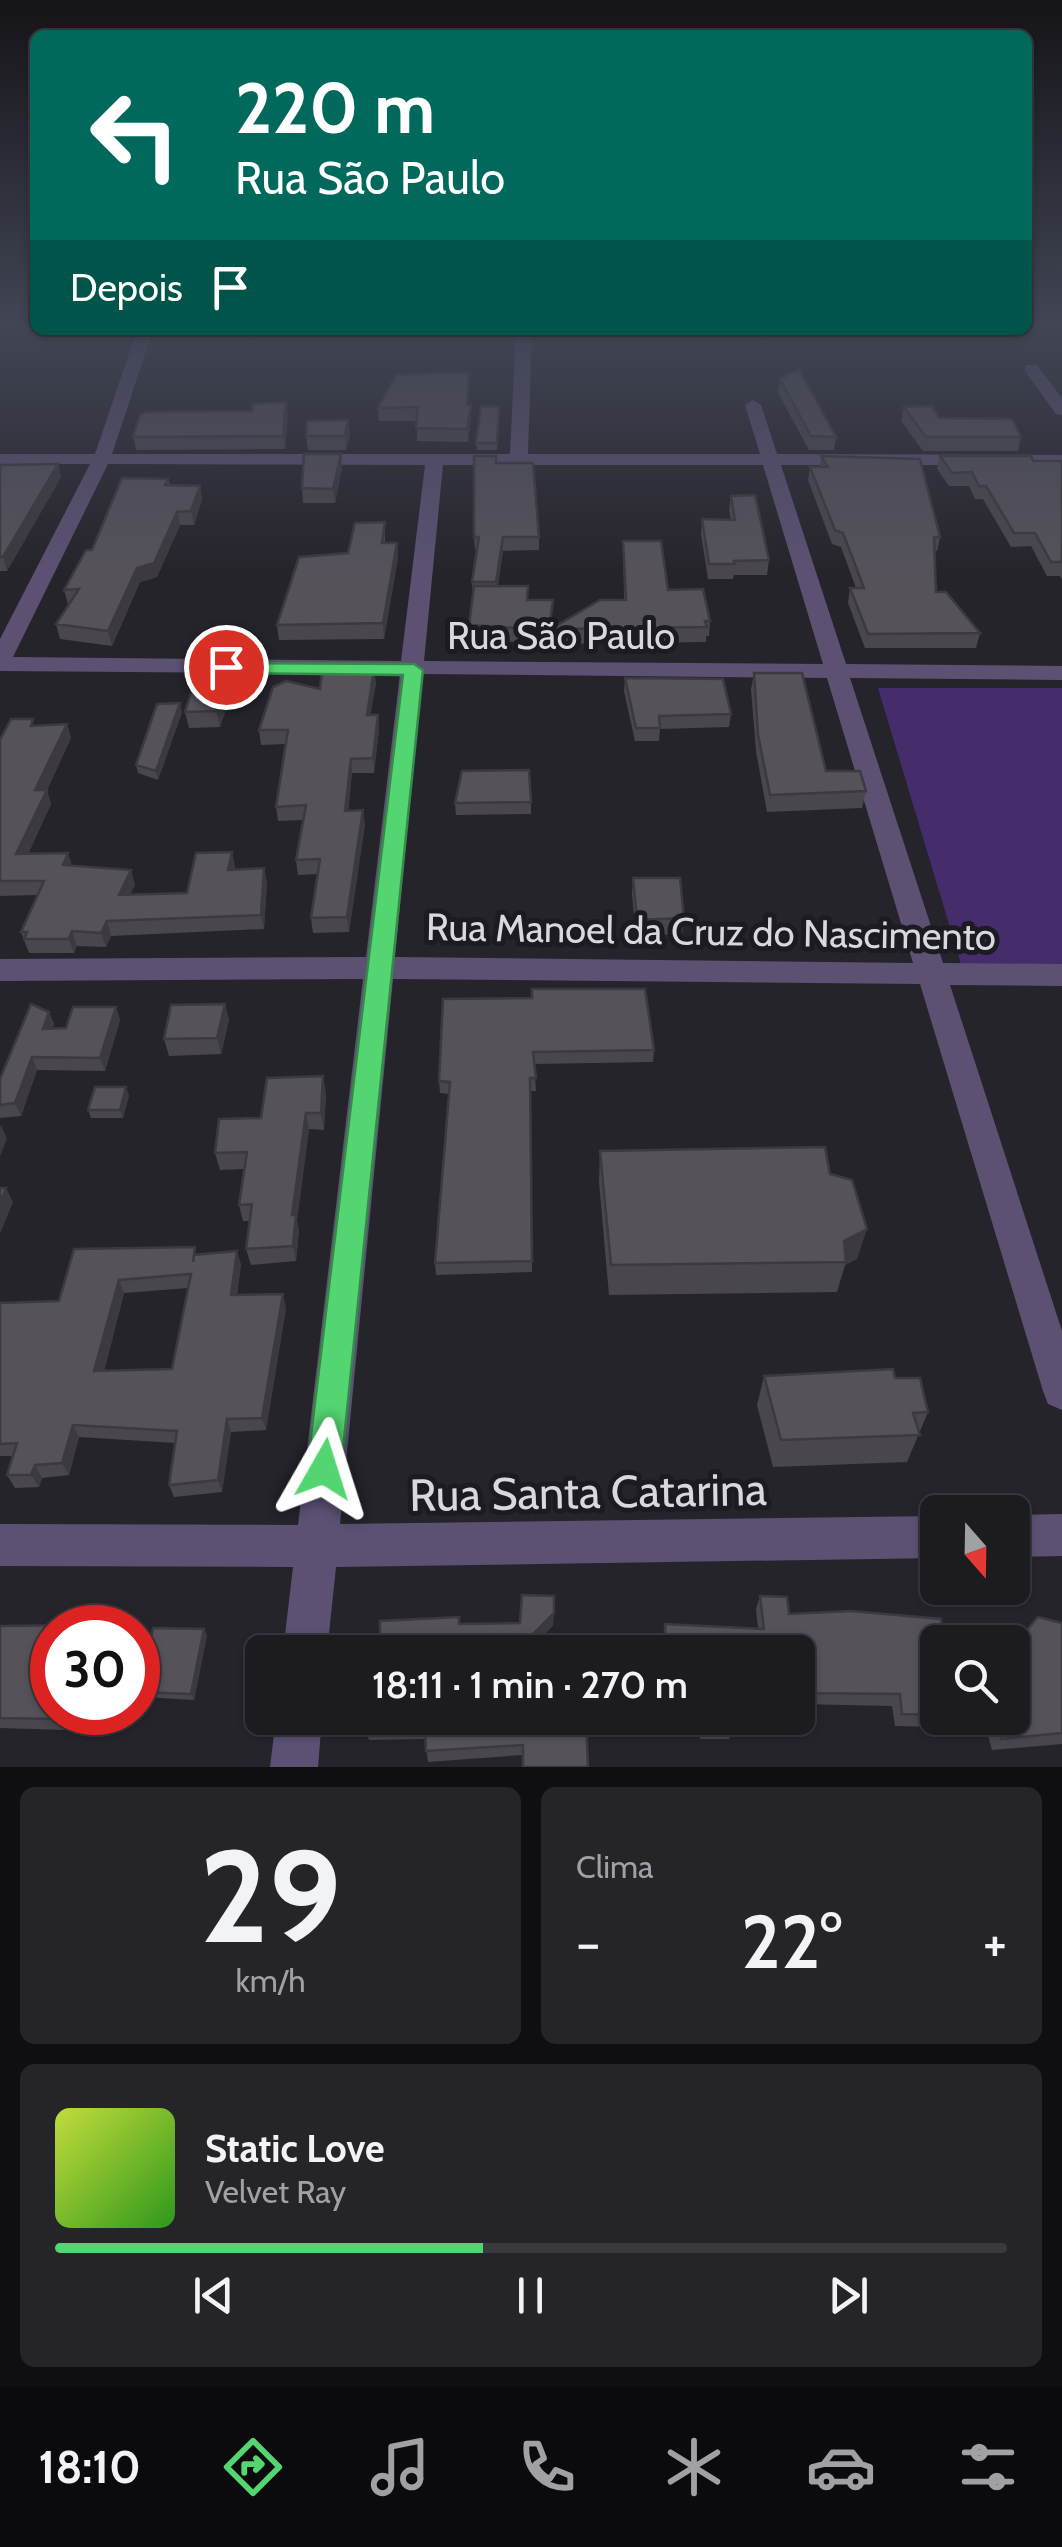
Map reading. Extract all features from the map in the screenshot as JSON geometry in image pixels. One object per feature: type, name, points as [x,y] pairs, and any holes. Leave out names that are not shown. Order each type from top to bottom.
[{"type":"street","points":[[0,662],[102,458],[120,405]]},
{"type":"street","points":[[518,461],[521,405]]},
{"type":"street","points":[[753,405],[1062,1391]]},
{"type":"street","points":[[0,459],[1062,460]]},
{"type":"street","points":[[307,1635],[434,461]]},
{"type":"street","name":"Rua São Paulo","points":[[0,662],[414,670],[1062,673]]},
{"type":"street","name":"Rua Manoel da Cruz do Nascimento","points":[[0,970],[381,968],[1062,975]]},
{"type":"street","points":[[1030,1536],[1062,1535]]},
{"type":"street","name":"Rua Santa Catarina","points":[[0,1545],[315,1546],[920,1537]]},
{"type":"street","points":[[294,1767],[297,1735]]},
{"type":"shaded area","points":[[878,688],[1062,688],[1062,965],[961,964]]},
{"type":"building","points":[[253,405],[286,405],[283,436],[133,437],[140,415],[146,412],[252,411]]},
{"type":"building","points":[[471,405],[467,429],[416,428],[418,407],[378,408]]},
{"type":"building","points":[[794,405],[819,405],[836,437],[811,436]]},
{"type":"building","points":[[481,406],[499,407],[497,443],[476,443]]},
{"type":"building","points":[[932,406],[939,418],[1012,419],[1021,437],[926,437],[904,407]]},
{"type":"building","points":[[348,420],[345,436],[306,436],[307,421]]},
{"type":"building","points":[[304,454],[341,454],[333,489],[302,488]]},
{"type":"building","points":[[474,456],[496,456],[496,463],[533,463],[539,537],[503,537],[496,582],[472,582],[479,537],[474,537]]},
{"type":"building","points":[[821,456],[920,459],[940,537],[934,537],[936,592],[946,592],[980,633],[868,634],[850,588],[864,588],[843,533],[835,530],[810,467],[828,467]]},
{"type":"building","points":[[940,456],[1031,456],[1033,461],[1062,461],[1062,562],[1051,562],[1035,533],[1014,533],[986,486],[979,486],[972,472],[952,473]]},
{"type":"building","points":[[58,464],[3,557],[0,557],[0,465]]},
{"type":"building","points":[[122,478],[168,479],[165,485],[200,486],[191,511],[177,512],[154,563],[137,568],[108,631],[56,624],[79,589],[64,590],[86,550],[92,550]]},
{"type":"building","points":[[755,495],[769,560],[709,564],[702,519],[735,520],[731,496]]},
{"type":"building","points":[[385,522],[382,543],[397,543],[383,623],[277,625],[299,557],[348,553],[355,523]]},
{"type":"building","points":[[623,541],[661,541],[668,590],[703,589],[710,621],[705,621],[707,627],[551,629],[600,600],[626,600]]},
{"type":"building","points":[[474,586],[528,586],[527,600],[553,600],[549,630],[469,625]]},
{"type":"building","points":[[374,669],[367,715],[378,715],[373,758],[351,759],[345,811],[363,810],[347,917],[311,918],[320,859],[296,860],[306,805],[276,807],[288,730],[259,730],[273,687],[286,681],[320,689],[322,670]]},
{"type":"building","points":[[754,673],[802,673],[826,771],[860,771],[866,791],[770,795],[758,735]]},
{"type":"building","points":[[625,678],[723,679],[731,714],[659,716],[660,728],[636,728]]},
{"type":"building","points":[[194,683],[226,684],[216,711],[185,712]]},
{"type":"building","points":[[180,703],[156,771],[136,765],[157,704]]},
{"type":"building","points":[[11,719],[33,719],[31,726],[67,724],[35,790],[47,790],[16,854],[68,853],[63,865],[131,870],[119,895],[187,893],[196,853],[232,852],[228,870],[264,868],[261,915],[107,921],[101,933],[72,931],[69,939],[24,939],[27,932],[21,932],[44,881],[0,881],[0,740]]},
{"type":"building","points":[[529,770],[531,802],[455,803],[462,771]]},
{"type":"building","points":[[633,878],[680,878],[684,918],[637,920]]},
{"type":"building","points":[[532,989],[645,989],[654,1050],[533,1052],[536,1078],[530,1078],[532,1261],[435,1263],[450,1082],[439,1081],[443,999],[532,998]]},
{"type":"building","points":[[31,1004],[49,1012],[43,1029],[66,1028],[73,1007],[116,1007],[100,1058],[32,1057],[15,1103],[0,1105],[0,1079]]},
{"type":"building","points":[[225,1004],[217,1038],[164,1039],[171,1005]]},
{"type":"building","points":[[323,1076],[321,1113],[306,1113],[292,1215],[296,1215],[293,1246],[246,1249],[252,1204],[239,1205],[247,1152],[215,1153],[219,1119],[261,1118],[267,1078]]},
{"type":"building","points":[[95,1087],[126,1087],[120,1110],[88,1110]]},
{"type":"building","points":[[825,1147],[830,1174],[852,1180],[867,1229],[844,1241],[846,1262],[611,1265],[600,1151]]},
{"type":"building","points":[[195,1247],[193,1262],[194,1255],[237,1251],[231,1295],[283,1294],[262,1418],[227,1419],[218,1480],[169,1485],[177,1431],[73,1425],[62,1463],[35,1465],[31,1475],[7,1475],[17,1443],[0,1444],[0,1303],[59,1301],[74,1249]],"holes":[[[191,1274],[172,1369],[94,1371],[119,1280]]]},
{"type":"building","points":[[893,1369],[895,1378],[920,1378],[928,1412],[913,1413],[920,1435],[781,1440],[764,1376]]},
{"type":"building","points":[[522,1595],[554,1596],[554,1613],[532,1635],[380,1635],[380,1621],[459,1617],[459,1624],[520,1623]]},
{"type":"building","points":[[760,1596],[787,1597],[789,1614],[851,1611],[941,1619],[942,1625],[920,1625],[920,1714],[902,1714],[900,1694],[815,1693],[815,1635],[665,1635],[665,1624],[764,1629]]},
{"type":"building","points":[[1038,1617],[1062,1623],[1062,1733],[1001,1739],[1000,1735],[1030,1735],[1030,1626]]},
{"type":"building","points":[[0,1626],[30,1626],[30,1719],[0,1718]]},
{"type":"building","points":[[160,1628],[204,1629],[191,1694],[160,1693]]},
{"type":"building","points":[[425,1735],[587,1735],[588,1767],[523,1767],[523,1745],[426,1751]]},
{"type":"route","points":[[226,667],[414,670],[324,1469]]}]
